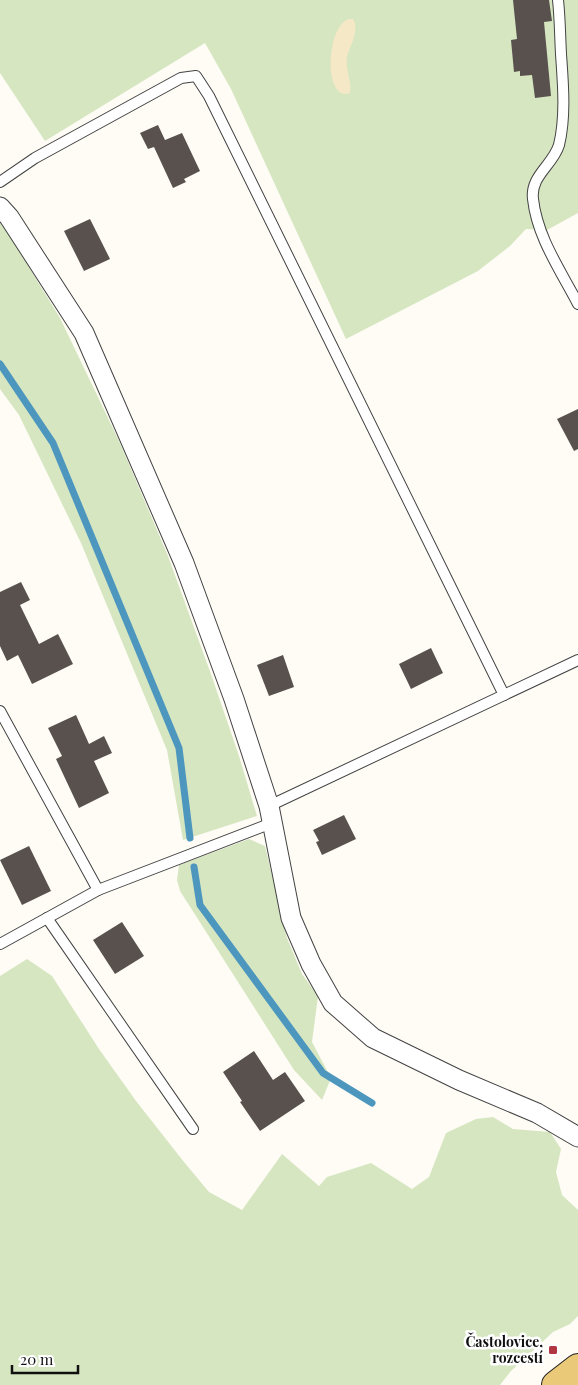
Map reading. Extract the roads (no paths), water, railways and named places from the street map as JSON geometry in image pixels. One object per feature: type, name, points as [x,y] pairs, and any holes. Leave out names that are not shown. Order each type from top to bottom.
[{"type":"main road","points":[[556,1385],[578,1368]]},
{"type":"street","points":[[0,207],[84,333],[184,563],[234,699],[271,815],[291,918],[311,964],[334,1004],[373,1038],[459,1080],[537,1113],[578,1137]]},
{"type":"lane","points":[[558,0],[563,117],[558,147],[546,168],[534,182],[532,198],[541,234],[578,304]]},
{"type":"lane","points":[[0,182],[35,158],[181,78],[196,76],[209,96],[504,695]]},
{"type":"lane","points":[[0,944],[98,890],[271,815],[504,695],[578,660]]},
{"type":"lane","points":[[0,711],[98,890]]},
{"type":"lane","points":[[47,918],[193,1129]]},
{"type":"waterway","points":[[0,364],[53,443],[179,748],[190,838]]},
{"type":"waterway","points":[[194,867],[200,905],[323,1073],[372,1103]]},
{"type":"place","name":"Častolovice, rozcestí","points":[[553,1350]]}]
